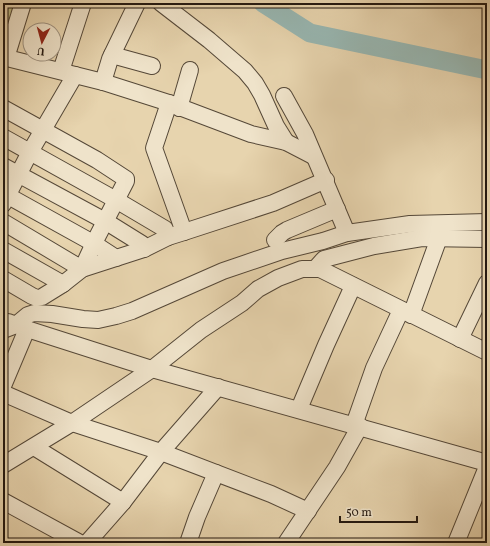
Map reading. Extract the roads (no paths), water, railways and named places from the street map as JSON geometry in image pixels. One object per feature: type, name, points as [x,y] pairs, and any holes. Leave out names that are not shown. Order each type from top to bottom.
[{"type":"street","points":[[23,3],[4,57],[103,82],[174,105],[251,134],[286,142],[313,156]]},
{"type":"street","points":[[83,3],[68,73],[43,130],[5,197],[94,244],[116,258]]},
{"type":"street","points":[[103,82],[112,56],[137,3]]},
{"type":"street","points":[[161,3],[209,40],[245,71],[255,83],[262,95],[276,126],[286,142]]},
{"type":"street","points":[[112,56],[152,66]]},
{"type":"street","points":[[184,232],[154,148],[190,70]]},
{"type":"street","points":[[284,96],[305,134],[313,156],[326,180],[337,209],[340,235],[319,264],[320,270],[486,351]]},
{"type":"street","points":[[3,108],[96,160],[126,179],[125,184],[82,269]]},
{"type":"street","points":[[3,137],[165,229],[168,237]]},
{"type":"street","points":[[3,166],[105,222],[142,244],[144,249]]},
{"type":"street","points":[[3,279],[37,298],[47,295],[82,269],[144,249],[168,237],[273,203],[326,180]]},
{"type":"street","points":[[275,240],[282,232],[337,209]]},
{"type":"street","points":[[3,222],[82,269]]},
{"type":"street","points":[[3,386],[10,328],[28,315],[34,313],[52,314],[98,320],[132,311],[223,271],[282,251],[340,235],[410,224],[487,222]]},
{"type":"street","points":[[3,465],[72,423],[152,369],[201,330],[242,303],[258,289],[278,278],[374,246],[422,238],[487,239]]},
{"type":"street","points":[[286,543],[337,467],[357,425],[374,368],[406,313],[439,238]]},
{"type":"street","points":[[3,250],[63,284]]},
{"type":"street","points":[[460,339],[487,283]]},
{"type":"street","points":[[299,410],[353,286]]},
{"type":"street","points":[[10,328],[487,463]]},
{"type":"street","points":[[86,543],[123,502],[160,452],[218,387]]},
{"type":"street","points":[[3,393],[72,423],[160,452],[271,494],[308,511]]},
{"type":"street","points":[[34,447],[123,502]]},
{"type":"street","points":[[456,543],[487,467]]},
{"type":"street","points":[[188,543],[197,517],[216,473]]},
{"type":"street","points":[[3,501],[80,543]]},
{"type":"waterway","points":[[263,3],[310,33],[487,70]]}]
